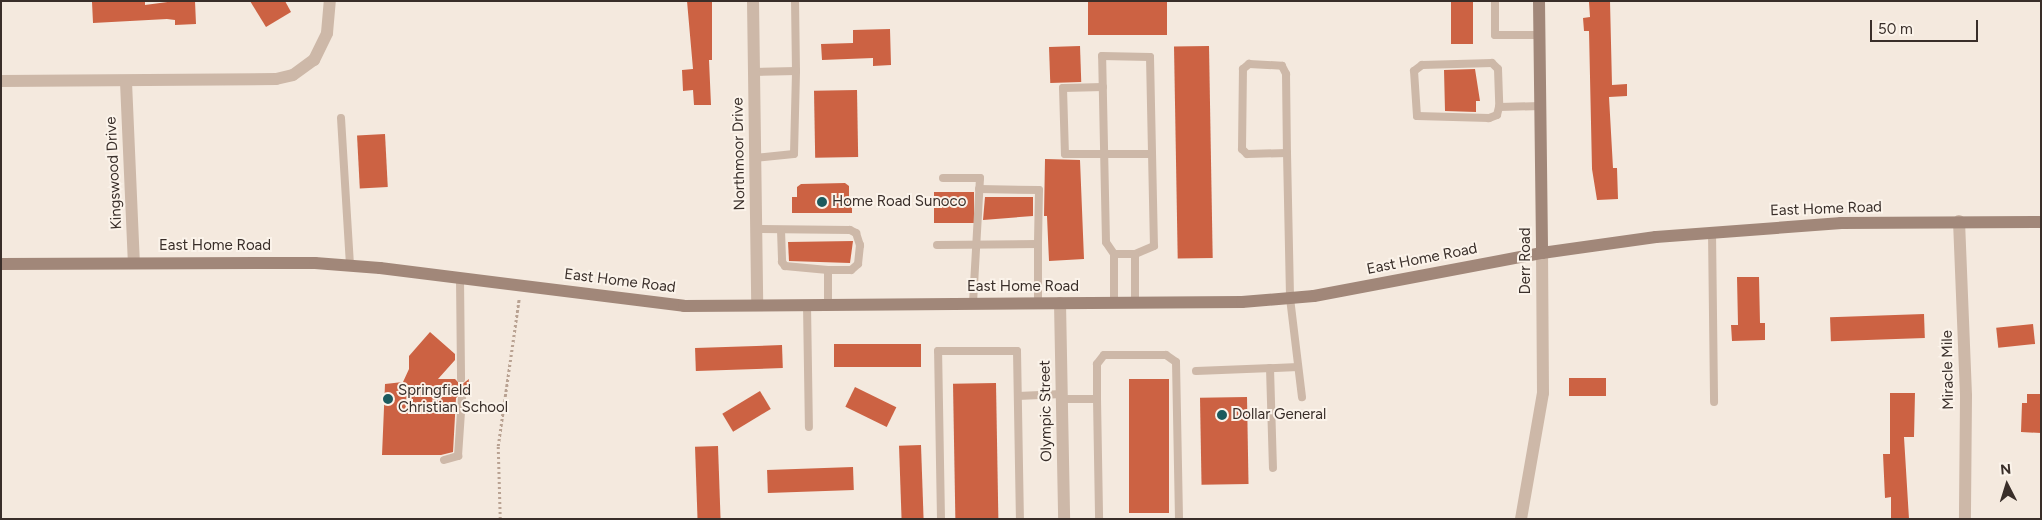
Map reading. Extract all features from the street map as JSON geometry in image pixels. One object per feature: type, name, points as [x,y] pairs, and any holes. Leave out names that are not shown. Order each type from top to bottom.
[{"type":"street","points":[[1,81],[206,82],[276,79],[306,68],[321,49],[327,33],[330,1]]},
{"type":"street","name":"Northmoor Drive","points":[[753,1],[757,306]]},
{"type":"street","name":"Derr Road","points":[[1521,519],[1543,393],[1539,1]]},
{"type":"street","name":"Kingswood Drive","points":[[126,82],[134,262]]},
{"type":"street","name":"Miracle Mile","points":[[1959,221],[1966,396],[1965,519]]},
{"type":"street","name":"East Home Road","points":[[1,264],[134,262],[350,266],[521,285],[646,303],[757,306],[1114,303],[1290,298],[1356,289],[1542,253],[1712,232],[1841,223],[2041,222]]},
{"type":"street","name":"Olympic Street","points":[[1060,303],[1064,519]]},
{"type":"lane","points":[[755,158],[794,154],[795,1]]},
{"type":"lane","points":[[1495,1],[1495,35],[1540,35]]},
{"type":"lane","points":[[1114,254],[1135,254],[1154,246],[1150,57],[1102,56],[1106,242],[1114,254],[1114,303]]},
{"type":"lane","points":[[1492,63],[1498,69],[1500,107],[1497,115],[1489,118],[1417,116],[1414,71],[1422,65],[1492,63]]},
{"type":"lane","points":[[1287,153],[1247,154],[1242,150],[1243,69],[1249,64],[1282,66],[1286,74],[1290,298],[1302,397]]},
{"type":"lane","points":[[754,72],[796,71]]},
{"type":"lane","points":[[1103,87],[1063,88],[1065,154],[1152,154]]},
{"type":"lane","points":[[1500,107],[1541,106]]},
{"type":"lane","points":[[341,118],[350,266]]},
{"type":"lane","points":[[943,178],[980,178],[978,245],[973,303]]},
{"type":"lane","points":[[979,189],[1039,190],[1038,303]]},
{"type":"lane","points":[[756,229],[850,230],[856,233],[860,245],[858,264],[851,270],[785,266],[782,262],[780,230]]},
{"type":"lane","points":[[1712,232],[1714,402]]},
{"type":"lane","points":[[937,245],[1038,244]]},
{"type":"lane","points":[[1135,254],[1135,302]]},
{"type":"lane","points":[[828,270],[828,305]]},
{"type":"lane","points":[[460,278],[460,379]]},
{"type":"lane","points":[[807,305],[809,427]]},
{"type":"lane","points":[[941,519],[938,350],[1018,350],[1020,519]]},
{"type":"lane","points":[[1099,519],[1097,364],[1104,355],[1166,355],[1176,362],[1179,519]]},
{"type":"lane","points":[[1196,371],[1298,367]]},
{"type":"lane","points":[[1270,368],[1273,468]]},
{"type":"lane","points":[[1018,396],[1062,396],[1097,399]]},
{"type":"lane","points":[[444,460],[458,456],[462,398]]},
{"type":"path","points":[[500,519],[498,446],[521,285]]},
{"type":"building","points":[[175,1],[195,1],[196,24],[175,25],[175,20],[167,19],[93,23],[92,2],[145,2],[145,5]]},
{"type":"building","points":[[250,1],[285,1],[291,12],[266,27]]},
{"type":"building","points":[[687,1],[712,1],[712,60],[709,60],[711,105],[694,105],[693,90],[683,91],[682,70],[693,69]]},
{"type":"building","points":[[1088,1],[1167,1],[1167,35],[1088,35]]},
{"type":"building","points":[[1451,1],[1473,1],[1473,44],[1451,44]]},
{"type":"building","points":[[1610,1],[1612,85],[1627,84],[1627,96],[1609,97],[1613,168],[1617,168],[1618,199],[1597,200],[1592,169],[1589,31],[1584,31],[1583,18],[1590,17],[1589,2]]},
{"type":"building","points":[[890,29],[891,65],[873,66],[873,58],[822,60],[821,44],[853,43],[853,30]]},
{"type":"building","points":[[1080,46],[1081,82],[1050,83],[1049,47]]},
{"type":"building","points":[[1209,46],[1213,258],[1178,259],[1174,47]]},
{"type":"building","points":[[1475,69],[1480,101],[1476,101],[1476,112],[1445,111],[1444,70]]},
{"type":"building","points":[[857,90],[858,157],[815,158],[814,91]]},
{"type":"building","points":[[385,134],[388,187],[360,188],[357,135]]},
{"type":"building","points":[[1045,159],[1080,160],[1084,259],[1049,261],[1047,216],[1044,216]]},
{"type":"building","points":[[845,183],[849,186],[849,199],[852,199],[852,213],[792,213],[792,197],[797,197],[797,187],[801,184]]},
{"type":"building","points":[[934,192],[974,192],[974,223],[934,223]]},
{"type":"building","points":[[985,197],[1033,197],[1033,216],[983,220]]},
{"type":"building","points":[[853,241],[850,263],[789,261],[788,242]]},
{"type":"building","points":[[1737,277],[1759,277],[1760,323],[1765,323],[1765,340],[1732,341],[1731,325],[1738,325]]},
{"type":"building","points":[[1924,314],[1925,338],[1831,341],[1830,317]]},
{"type":"building","points":[[2033,324],[2035,344],[1998,348],[1996,328]]},
{"type":"building","points":[[430,332],[455,354],[455,360],[438,379],[455,379],[461,385],[469,379],[467,397],[462,392],[456,398],[453,452],[441,455],[382,455],[385,384],[403,382],[409,369],[409,356]]},
{"type":"building","points":[[834,344],[921,344],[921,367],[834,367]]},
{"type":"building","points":[[782,345],[783,368],[696,371],[695,348]]},
{"type":"building","points":[[1569,378],[1606,378],[1606,396],[1569,396]]},
{"type":"building","points":[[1129,379],[1169,379],[1169,513],[1129,513]]},
{"type":"building","points":[[996,383],[998,519],[955,519],[953,384]]},
{"type":"building","points":[[855,387],[896,407],[887,427],[845,407]]},
{"type":"building","points":[[760,391],[771,409],[733,432],[722,414]]},
{"type":"building","points":[[1890,393],[1915,393],[1914,437],[1904,437],[1909,519],[1891,519],[1891,497],[1885,498],[1883,454],[1890,454]]},
{"type":"building","points":[[2027,394],[2041,394],[2041,433],[2021,432],[2022,403],[2027,403]]},
{"type":"building","points":[[1247,397],[1249,484],[1202,485],[1200,398]]},
{"type":"building","points":[[921,445],[924,519],[902,519],[899,446]]},
{"type":"building","points":[[718,446],[721,519],[698,519],[695,447]]},
{"type":"building","points":[[853,467],[854,490],[768,493],[767,470]]},
{"type":"place","name":"Home Road Sunoco","points":[[822,202]]},
{"type":"place","name":"Springfield Christian School","points":[[388,399]]},
{"type":"place","name":"Dollar General","points":[[1222,415]]}]
